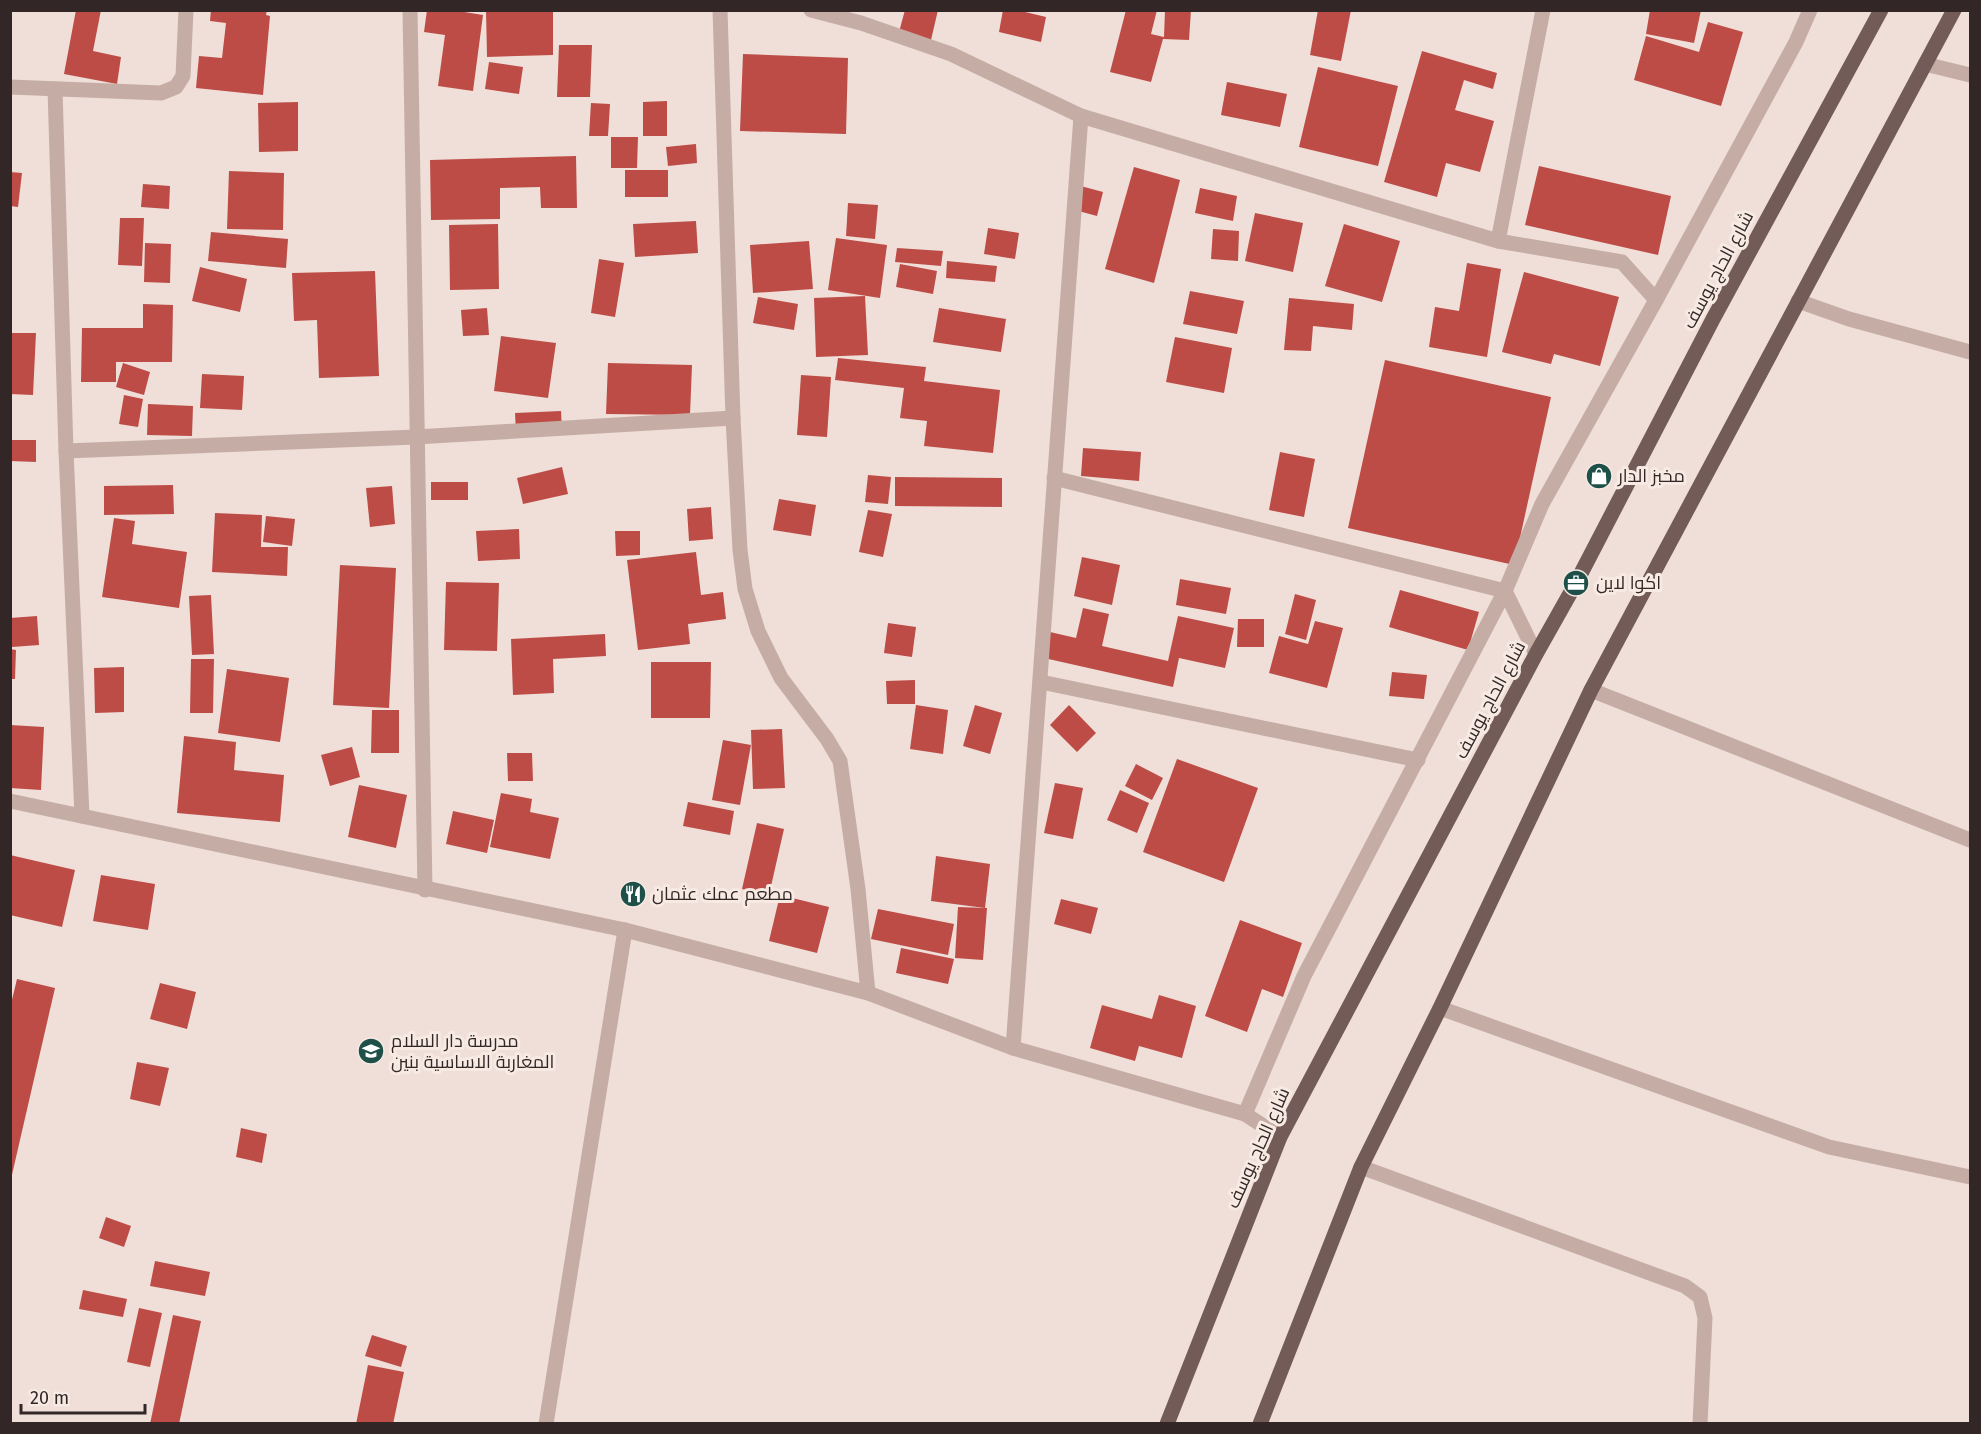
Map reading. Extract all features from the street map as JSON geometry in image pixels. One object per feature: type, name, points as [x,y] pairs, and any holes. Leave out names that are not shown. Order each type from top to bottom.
[{"type":"main road","name":"شارع الحاج يوسف","points":[[1167,1424],[1280,1137],[1536,654],[1576,583],[1713,319],[1881,10]]},
{"type":"main road","points":[[1260,1424],[1361,1167],[1440,1008],[1591,690],[1954,10]]},
{"type":"street","points":[[10,87],[161,93],[176,87],[183,76],[186,10]]},
{"type":"street","points":[[410,10],[425,890]]},
{"type":"street","points":[[720,10],[733,418],[740,550],[745,589],[758,631],[781,678],[827,739],[840,761],[858,889],[868,993]]},
{"type":"street","points":[[811,10],[861,23],[951,54],[1081,116],[1498,241],[1622,262],[1656,300]]},
{"type":"street","points":[[1498,241],[1543,10]]},
{"type":"street","points":[[1245,1114],[1304,976],[1505,591],[1542,504],[1796,42],[1810,10]]},
{"type":"street","points":[[1925,64],[1971,75]]},
{"type":"street","points":[[55,89],[66,451],[82,816]]},
{"type":"street","points":[[1013,1048],[1081,116]]},
{"type":"street","points":[[1798,301],[1849,319],[1971,352]]},
{"type":"street","points":[[66,451],[416,436],[733,418]]},
{"type":"street","points":[[1054,478],[1505,591],[1536,654]]},
{"type":"street","points":[[1041,682],[1418,760]]},
{"type":"street","points":[[1591,690],[1971,840]]},
{"type":"street","points":[[10,801],[425,890],[625,930],[868,993],[1013,1048],[1245,1114],[1280,1137]]},
{"type":"street","points":[[546,1424],[625,930]]},
{"type":"street","points":[[1440,1008],[1830,1147],[1971,1177]]},
{"type":"street","points":[[1361,1167],[1685,1286],[1700,1297],[1705,1318],[1700,1424]]},
{"type":"building","points":[[76,10],[101,10],[93,51],[121,57],[117,84],[64,74]]},
{"type":"building","points":[[211,10],[267,10],[266,15],[270,16],[263,95],[196,88],[199,56],[222,58],[226,23],[210,21]]},
{"type":"building","points":[[427,10],[452,10],[483,15],[473,91],[438,86],[445,35],[424,32]]},
{"type":"building","points":[[486,10],[553,10],[553,55],[487,57]]},
{"type":"building","points":[[905,10],[938,10],[931,40],[899,32]]},
{"type":"building","points":[[1003,10],[1017,10],[1046,17],[1041,42],[999,32]]},
{"type":"building","points":[[1126,10],[1157,10],[1151,34],[1164,37],[1165,10],[1191,10],[1189,40],[1163,39],[1151,82],[1110,72]]},
{"type":"building","points":[[1318,10],[1351,10],[1341,61],[1310,55]]},
{"type":"building","points":[[1650,10],[1701,10],[1694,43],[1646,34]]},
{"type":"building","points":[[1708,22],[1743,32],[1721,106],[1634,80],[1646,36],[1699,52]]},
{"type":"building","points":[[559,45],[592,45],[590,97],[557,97]]},
{"type":"building","points":[[1422,51],[1497,73],[1493,89],[1464,80],[1455,110],[1494,121],[1480,172],[1446,163],[1437,197],[1384,182]]},
{"type":"building","points":[[743,54],[848,58],[846,134],[740,131]]},
{"type":"building","points":[[489,62],[523,67],[519,94],[485,89]]},
{"type":"building","points":[[1318,67],[1398,86],[1378,166],[1299,147]]},
{"type":"building","points":[[1227,82],[1287,94],[1280,127],[1221,115]]},
{"type":"building","points":[[667,101],[667,136],[643,136],[643,102]]},
{"type":"building","points":[[298,102],[298,151],[259,152],[258,103]]},
{"type":"building","points":[[591,103],[610,104],[608,136],[589,136]]},
{"type":"building","points":[[611,137],[638,137],[637,168],[611,168]]},
{"type":"building","points":[[696,144],[697,163],[668,166],[666,147]]},
{"type":"building","points":[[576,156],[577,208],[541,208],[540,187],[500,188],[500,219],[431,220],[430,160]]},
{"type":"building","points":[[1539,166],[1671,196],[1658,255],[1525,225]]},
{"type":"building","points":[[1134,167],[1180,180],[1154,283],[1105,269]]},
{"type":"building","points":[[625,170],[668,170],[668,197],[625,197]]},
{"type":"building","points":[[229,171],[284,173],[283,230],[227,229]]},
{"type":"building","points":[[10,172],[22,173],[18,207],[10,206]]},
{"type":"building","points":[[143,184],[170,186],[169,209],[141,207]]},
{"type":"building","points":[[1077,185],[1103,192],[1097,216],[1071,209]]},
{"type":"building","points":[[1200,188],[1237,196],[1233,221],[1195,213]]},
{"type":"building","points":[[848,203],[878,205],[875,239],[846,236]]},
{"type":"building","points":[[1255,213],[1303,223],[1293,272],[1245,261]]},
{"type":"building","points":[[120,218],[144,218],[142,266],[118,265]]},
{"type":"building","points":[[696,221],[698,253],[635,257],[633,224]]},
{"type":"building","points":[[498,224],[499,289],[450,290],[449,225]]},
{"type":"building","points":[[1344,224],[1400,241],[1382,302],[1325,286]]},
{"type":"building","points":[[988,228],[1019,233],[1015,259],[984,254]]},
{"type":"building","points":[[1213,229],[1239,231],[1238,261],[1211,259]]},
{"type":"building","points":[[211,232],[288,239],[286,268],[208,261]]},
{"type":"building","points":[[836,238],[887,245],[880,298],[828,290]]},
{"type":"building","points":[[809,241],[813,289],[753,293],[750,245]]},
{"type":"building","points":[[145,243],[171,244],[170,283],[144,282]]},
{"type":"building","points":[[897,248],[943,251],[941,266],[895,262]]},
{"type":"building","points":[[599,259],[624,263],[615,317],[591,313]]},
{"type":"building","points":[[947,261],[997,266],[995,282],[946,278]]},
{"type":"building","points":[[1467,263],[1501,269],[1487,357],[1429,347],[1435,307],[1459,311]]},
{"type":"building","points":[[900,264],[937,271],[933,294],[896,287]]},
{"type":"building","points":[[200,267],[247,279],[240,312],[192,301]]},
{"type":"building","points":[[375,271],[379,376],[319,378],[317,320],[294,321],[292,273]]},
{"type":"building","points":[[1524,272],[1619,297],[1600,366],[1554,354],[1551,364],[1502,352]]},
{"type":"building","points":[[1190,291],[1244,301],[1237,334],[1183,324]]},
{"type":"building","points":[[865,296],[868,355],[816,357],[814,298]]},
{"type":"building","points":[[758,297],[798,304],[794,330],[753,323]]},
{"type":"building","points":[[1289,298],[1354,304],[1352,330],[1313,326],[1311,351],[1284,350]]},
{"type":"building","points":[[143,304],[173,305],[172,362],[116,362],[116,382],[81,382],[82,328],[143,328]]},
{"type":"building","points":[[487,308],[489,335],[463,336],[461,310]]},
{"type":"building","points":[[939,308],[1006,319],[1001,352],[933,342]]},
{"type":"building","points":[[10,333],[36,333],[33,395],[10,394]]},
{"type":"building","points":[[501,336],[556,343],[548,398],[494,391]]},
{"type":"building","points":[[1175,337],[1232,348],[1224,393],[1166,382]]},
{"type":"building","points":[[838,358],[926,367],[924,381],[1000,390],[993,453],[924,446],[927,421],[900,418],[904,388],[835,380]]},
{"type":"building","points":[[1385,360],[1551,397],[1514,565],[1348,528]]},
{"type":"building","points":[[123,363],[150,372],[144,395],[116,387]]},
{"type":"building","points":[[608,363],[692,365],[690,415],[606,414]]},
{"type":"building","points":[[202,374],[244,376],[242,410],[200,408]]},
{"type":"building","points":[[801,375],[831,377],[827,437],[797,435]]},
{"type":"building","points":[[124,395],[143,399],[138,427],[119,424]]},
{"type":"building","points":[[148,404],[193,406],[192,436],[147,435]]},
{"type":"building","points":[[561,411],[562,430],[516,432],[515,413]]},
{"type":"building","points":[[10,440],[36,440],[36,462],[10,461]]},
{"type":"building","points":[[1083,448],[1141,452],[1139,481],[1081,476]]},
{"type":"building","points":[[1280,452],[1315,459],[1304,517],[1269,510]]},
{"type":"building","points":[[562,467],[568,494],[523,504],[517,478]]},
{"type":"building","points":[[868,475],[891,477],[888,504],[865,502]]},
{"type":"building","points":[[895,477],[1002,478],[1002,507],[895,506]]},
{"type":"building","points":[[431,482],[468,482],[468,500],[431,500]]},
{"type":"building","points":[[173,485],[174,514],[104,515],[104,486]]},
{"type":"building","points":[[392,486],[395,524],[370,527],[366,488]]},
{"type":"building","points":[[779,499],[816,505],[811,536],[773,530]]},
{"type":"building","points":[[711,507],[713,539],[689,541],[687,509]]},
{"type":"building","points":[[868,510],[892,514],[883,557],[859,552]]},
{"type":"building","points":[[215,513],[262,515],[261,547],[288,547],[287,576],[212,572]]},
{"type":"building","points":[[266,516],[295,519],[292,546],[263,542]]},
{"type":"building","points":[[114,518],[135,521],[132,544],[187,552],[179,608],[102,597]]},
{"type":"building","points":[[519,529],[520,559],[478,561],[476,531]]},
{"type":"building","points":[[615,531],[640,531],[640,555],[616,556]]},
{"type":"building","points":[[696,552],[701,595],[723,592],[726,619],[688,624],[690,644],[638,650],[627,560]]},
{"type":"building","points":[[1082,557],[1120,565],[1112,605],[1074,596]]},
{"type":"building","points":[[340,565],[396,568],[389,708],[333,705]]},
{"type":"building","points":[[1180,579],[1231,588],[1226,614],[1176,605]]},
{"type":"building","points":[[446,582],[499,583],[497,651],[444,650]]},
{"type":"building","points":[[1400,590],[1479,612],[1468,650],[1389,627]]},
{"type":"building","points":[[1295,594],[1316,600],[1306,640],[1285,634]]},
{"type":"building","points":[[211,595],[214,654],[192,655],[189,596]]},
{"type":"building","points":[[1083,608],[1109,614],[1102,646],[1168,661],[1178,616],[1234,628],[1225,668],[1179,658],[1173,687],[1044,658],[1050,632],[1076,638]]},
{"type":"building","points":[[37,616],[39,645],[12,647],[10,618]]},
{"type":"building","points":[[1238,619],[1264,619],[1264,647],[1237,647]]},
{"type":"building","points":[[1315,621],[1343,628],[1327,688],[1269,673],[1279,636],[1308,644]]},
{"type":"building","points":[[888,623],[916,627],[912,657],[884,653]]},
{"type":"building","points":[[605,634],[606,656],[553,659],[554,693],[513,695],[511,639]]},
{"type":"building","points":[[10,649],[16,650],[15,679],[10,679]]},
{"type":"building","points":[[191,659],[214,659],[213,713],[190,713]]},
{"type":"building","points":[[651,662],[711,662],[710,718],[651,718]]},
{"type":"building","points":[[124,667],[124,712],[95,713],[94,668]]},
{"type":"building","points":[[227,669],[289,678],[280,742],[218,733]]},
{"type":"building","points":[[1392,672],[1427,675],[1424,699],[1389,696]]},
{"type":"building","points":[[915,680],[915,704],[887,704],[886,681]]},
{"type":"building","points":[[916,705],[948,710],[943,754],[910,749]]},
{"type":"building","points":[[975,705],[1002,713],[990,754],[963,746]]},
{"type":"building","points":[[1069,705],[1096,733],[1077,752],[1050,725]]},
{"type":"building","points":[[372,710],[399,710],[399,753],[371,753]]},
{"type":"building","points":[[10,725],[44,727],[41,790],[10,788]]},
{"type":"building","points":[[782,729],[785,788],[753,789],[751,730]]},
{"type":"building","points":[[184,736],[236,742],[234,770],[284,775],[280,822],[177,813]]},
{"type":"building","points":[[723,740],[751,745],[740,805],[712,800]]},
{"type":"building","points":[[352,747],[360,777],[330,786],[321,755]]},
{"type":"building","points":[[507,753],[532,753],[533,781],[508,781]]},
{"type":"building","points":[[1177,759],[1258,788],[1224,882],[1143,852]]},
{"type":"building","points":[[1136,764],[1163,778],[1152,800],[1125,786]]},
{"type":"building","points":[[1055,783],[1083,788],[1073,839],[1044,833]]},
{"type":"building","points":[[359,785],[407,795],[396,848],[348,837]]},
{"type":"building","points":[[1120,790],[1149,803],[1137,833],[1107,820]]},
{"type":"building","points":[[501,793],[532,799],[530,812],[559,818],[550,859],[490,847]]},
{"type":"building","points":[[688,802],[734,811],[730,835],[683,826]]},
{"type":"building","points":[[453,811],[494,820],[487,853],[446,844]]},
{"type":"building","points":[[757,823],[784,829],[769,895],[742,889]]},
{"type":"building","points":[[10,855],[75,870],[62,927],[10,915]]},
{"type":"building","points":[[936,856],[990,864],[985,908],[931,901]]},
{"type":"building","points":[[101,875],[155,884],[148,930],[93,921]]},
{"type":"building","points":[[780,895],[829,907],[817,953],[769,941]]},
{"type":"building","points":[[1061,899],[1098,908],[1091,934],[1054,924]]},
{"type":"building","points":[[958,907],[987,908],[983,960],[955,958]]},
{"type":"building","points":[[878,909],[954,924],[948,955],[871,939]]},
{"type":"building","points":[[1240,920],[1302,943],[1283,997],[1262,989],[1247,1032],[1205,1016]]},
{"type":"building","points":[[901,948],[954,959],[948,984],[896,973]]},
{"type":"building","points":[[17,979],[55,988],[11,1179],[10,1008]]},
{"type":"building","points":[[160,983],[196,992],[187,1029],[150,1019]]},
{"type":"building","points":[[1159,995],[1196,1006],[1182,1058],[1139,1046],[1135,1061],[1090,1048],[1102,1005],[1152,1019]]},
{"type":"building","points":[[137,1062],[169,1068],[160,1106],[130,1099]]},
{"type":"building","points":[[241,1128],[267,1134],[262,1163],[236,1157]]},
{"type":"building","points":[[106,1217],[131,1226],[124,1247],[99,1238]]},
{"type":"building","points":[[155,1261],[210,1272],[205,1296],[150,1286]]},
{"type":"building","points":[[83,1290],[127,1299],[123,1317],[79,1309]]},
{"type":"building","points":[[139,1308],[162,1313],[150,1367],[127,1362]]},
{"type":"building","points":[[173,1315],[201,1321],[179,1424],[150,1424]]},
{"type":"building","points":[[372,1335],[407,1346],[401,1367],[365,1356]]},
{"type":"building","points":[[368,1365],[404,1372],[393,1424],[356,1424]]},
{"type":"place","name":"مخبز الدار","points":[[1599,476]]},
{"type":"place","name":"اكوا لاين","points":[[1576,583]]},
{"type":"place","name":"مطعم عمك عثمان","points":[[633,894]]},
{"type":"place","name":"مدرسة دار السلام المغاربة الاساسية بنين","points":[[371,1051]]}]
